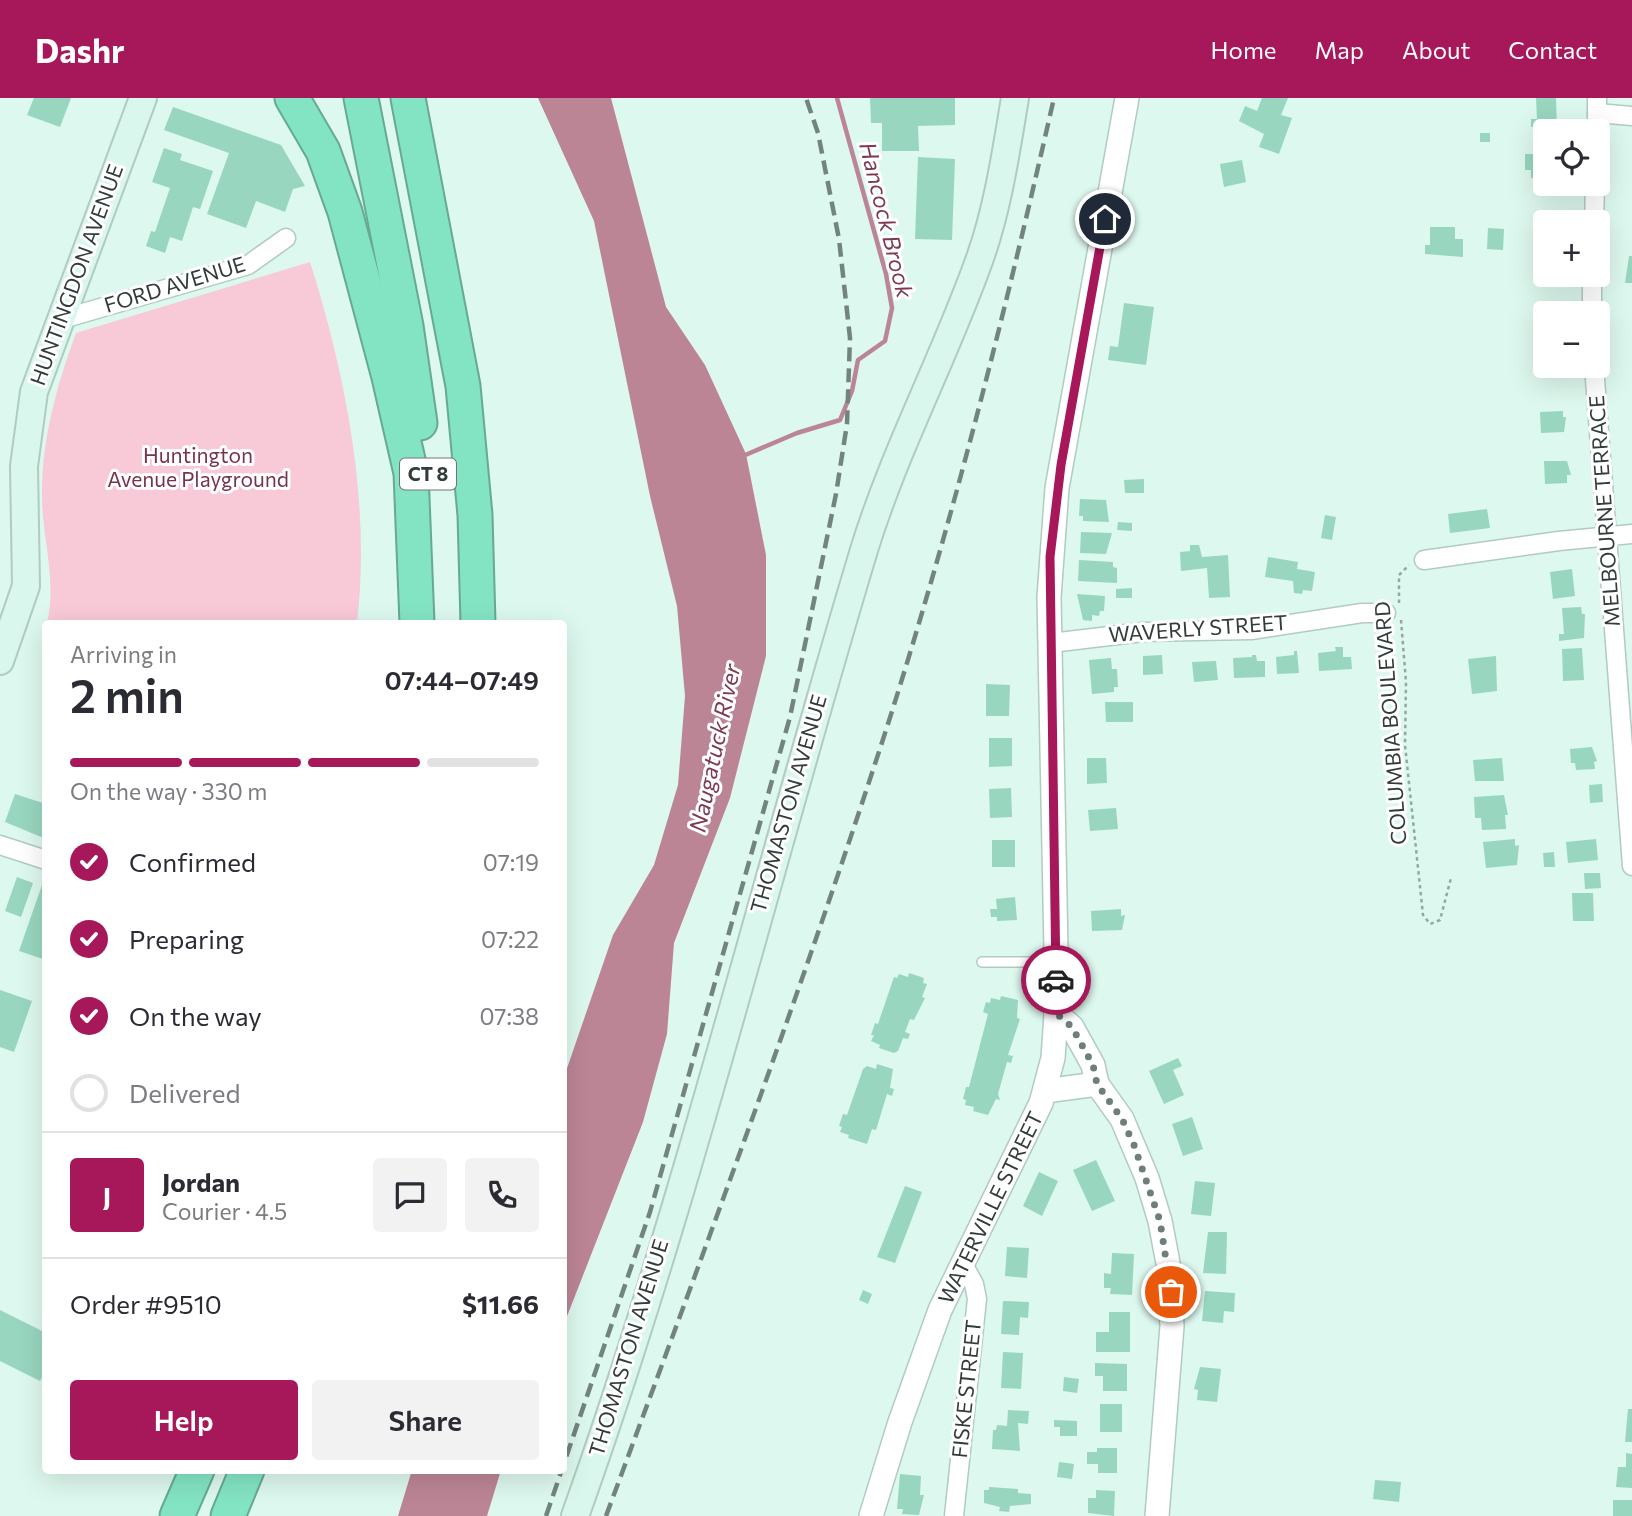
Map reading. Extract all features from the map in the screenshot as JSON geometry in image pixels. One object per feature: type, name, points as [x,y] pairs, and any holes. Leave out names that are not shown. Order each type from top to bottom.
[{"type":"highway","points":[[292,98],[323,151],[345,212],[389,377],[411,472],[417,620]]},
{"type":"highway","name":"CT 8","points":[[360,98],[405,326],[429,482],[430,620]]},
{"type":"highway","name":"CT 8","points":[[408,98],[463,386],[475,515],[478,620]]},
{"type":"highway","points":[[177,1516],[195,1474]]},
{"type":"highway","points":[[228,1516],[245,1474]]},
{"type":"main road","name":"HUNTINGDON AVENUE","points":[[0,661],[26,586],[24,466],[34,392],[143,98]]},
{"type":"main road","name":"THOMASTON AVENUE","points":[[575,1516],[611,1410],[668,1224],[867,539],[910,425],[969,288],[990,227],[1014,98]]},
{"type":"street","name":"WATERVILLE STREET","points":[[871,1516],[930,1337],[963,1264],[1026,1141],[1045,1091],[1053,1058],[1056,961],[1050,557],[1057,488],[1127,98]]},
{"type":"street","points":[[1597,105],[1632,116]]},
{"type":"street","name":"FORD AVENUE","points":[[59,320],[248,265],[286,238]]},
{"type":"street","name":"MELBOURNE TERRACE","points":[[1595,378],[1632,866]]},
{"type":"street","points":[[1424,560],[1632,534]]},
{"type":"street","name":"WAVERLY STREET","points":[[1051,643],[1143,632],[1251,630],[1362,613],[1395,612]]},
{"type":"street","points":[[0,845],[42,859]]},
{"type":"street","points":[[1056,1013],[1072,1027],[1093,1065],[1097,1084],[1116,1109],[1134,1145],[1160,1221],[1168,1263],[1170,1360],[1157,1516]]},
{"type":"street","points":[[1045,1091],[1097,1084]]},
{"type":"street","name":"FISKE STREET","points":[[954,1516],[976,1299],[974,1284],[963,1264]]},
{"type":"lane","points":[[982,962],[1056,961]]},
{"type":"path","name":"COLUMBIA BOULEVARD","points":[[1424,560],[1401,571],[1395,612],[1412,830],[1423,915],[1430,925],[1440,920],[1451,878]]},
{"type":"green space","name":"Huntington Avenue Playground","points":[[310,262],[335,350],[352,440],[361,532],[357,620],[48,620],[51,592],[42,500],[44,457],[56,394],[76,333]]},
{"type":"water","name":"Naugatuck River","points":[[538,98],[611,98],[666,307],[705,365],[746,454],[766,555],[766,656],[730,798],[674,943],[667,1034],[643,1122],[567,1316],[567,1068],[613,935],[654,865],[678,785],[685,696],[677,606],[650,496],[594,221]]},
{"type":"water","points":[[411,1474],[500,1474],[487,1516],[398,1516]]},
{"type":"building","points":[[34,98],[71,98],[60,127],[27,115]]},
{"type":"building","points":[[870,98],[955,98],[955,125],[918,126],[919,151],[882,151],[882,123],[871,123]]},
{"type":"building","points":[[1262,98],[1288,98],[1281,115],[1292,118],[1279,154],[1259,147],[1264,134],[1239,121],[1245,106],[1257,111]]},
{"type":"building","points":[[1536,98],[1556,98],[1557,119],[1537,119]]},
{"type":"building","points":[[173,107],[281,145],[305,186],[293,189],[285,212],[256,201],[246,228],[207,214],[229,153],[164,130]]},
{"type":"building","points":[[1480,133],[1490,133],[1490,142],[1480,142]]},
{"type":"building","points":[[164,148],[182,154],[180,160],[213,171],[200,209],[193,207],[182,241],[170,237],[165,253],[146,246],[151,231],[155,232],[170,188],[152,182]]},
{"type":"building","points":[[1525,154],[1533,154],[1533,178],[1531,170],[1525,170]]},
{"type":"building","points":[[918,157],[955,159],[952,240],[915,239]]},
{"type":"building","points":[[1242,160],[1246,182],[1224,187],[1220,164]]},
{"type":"building","points":[[1430,227],[1455,227],[1455,239],[1463,239],[1463,257],[1425,254],[1425,245],[1430,245]]},
{"type":"building","points":[[1488,228],[1504,229],[1503,250],[1487,249]]},
{"type":"building","points":[[1629,256],[1632,256],[1632,283],[1625,283]]},
{"type":"building","points":[[1124,303],[1154,307],[1146,365],[1108,360],[1110,346],[1118,347]]},
{"type":"building","points":[[1563,411],[1563,417],[1566,417],[1564,432],[1541,433],[1540,412]]},
{"type":"building","points":[[1544,461],[1567,461],[1571,475],[1567,475],[1567,483],[1545,484]]},
{"type":"building","points":[[1144,479],[1144,493],[1125,493],[1124,480]]},
{"type":"building","points":[[1080,499],[1106,500],[1109,522],[1083,521],[1083,516],[1079,516]]},
{"type":"building","points":[[1487,509],[1490,528],[1450,533],[1448,514]]},
{"type":"building","points":[[1325,515],[1336,517],[1332,540],[1321,538]]},
{"type":"building","points":[[1118,522],[1132,523],[1132,531],[1117,530]]},
{"type":"building","points":[[1081,532],[1112,533],[1106,554],[1080,553]]},
{"type":"building","points":[[1190,545],[1199,545],[1202,557],[1228,555],[1230,597],[1209,598],[1207,568],[1181,571],[1180,552],[1190,551]]},
{"type":"building","points":[[1268,557],[1298,562],[1297,569],[1315,572],[1312,591],[1294,593],[1293,581],[1265,577]]},
{"type":"building","points":[[1079,560],[1113,562],[1113,567],[1117,568],[1117,583],[1078,581]]},
{"type":"building","points":[[1572,569],[1575,596],[1553,599],[1550,572]]},
{"type":"building","points":[[1132,588],[1132,598],[1116,598],[1116,589]]},
{"type":"building","points":[[1077,594],[1105,596],[1104,611],[1100,611],[1099,616],[1092,615],[1092,621],[1083,620]]},
{"type":"building","points":[[1581,607],[1582,614],[1585,614],[1584,638],[1559,641],[1559,634],[1564,634],[1562,608]]},
{"type":"building","points":[[1335,647],[1343,647],[1343,657],[1351,657],[1352,669],[1319,671],[1318,653],[1336,651]]},
{"type":"building","points":[[1582,648],[1584,680],[1563,681],[1562,649]]},
{"type":"building","points":[[1294,651],[1297,651],[1299,673],[1277,674],[1276,657],[1294,655]]},
{"type":"building","points":[[1162,655],[1163,674],[1143,675],[1143,656]]},
{"type":"building","points":[[1256,655],[1257,661],[1265,661],[1265,677],[1234,678],[1233,658]]},
{"type":"building","points":[[1496,656],[1497,691],[1472,694],[1468,659]]},
{"type":"building","points":[[1111,658],[1112,669],[1117,669],[1118,687],[1114,687],[1114,692],[1092,694],[1089,660]]},
{"type":"building","points":[[1216,661],[1218,680],[1194,682],[1192,662]]},
{"type":"building","points":[[986,684],[1010,685],[1009,716],[986,716]]},
{"type":"building","points":[[1105,702],[1133,702],[1133,722],[1106,722]]},
{"type":"building","points":[[989,738],[1012,738],[1012,766],[989,767]]},
{"type":"building","points":[[1592,747],[1597,761],[1594,762],[1595,769],[1576,770],[1575,763],[1571,763],[1570,749]]},
{"type":"building","points":[[1087,758],[1106,758],[1107,783],[1087,784]]},
{"type":"building","points":[[1502,758],[1504,781],[1475,781],[1473,760]]},
{"type":"building","points":[[1602,784],[1603,802],[1590,803],[1589,785]]},
{"type":"building","points":[[1011,788],[1012,817],[990,818],[989,789]]},
{"type":"building","points":[[15,794],[42,803],[42,837],[5,822]]},
{"type":"building","points":[[1504,795],[1508,815],[1505,815],[1506,829],[1482,830],[1481,818],[1475,818],[1474,797]]},
{"type":"building","points":[[1116,808],[1118,829],[1090,831],[1088,810]]},
{"type":"building","points":[[1515,839],[1515,846],[1519,845],[1517,865],[1486,868],[1483,842]]},
{"type":"building","points":[[1596,839],[1598,860],[1568,863],[1566,842]]},
{"type":"building","points":[[992,840],[1015,840],[1015,867],[992,867]]},
{"type":"building","points":[[1554,852],[1555,867],[1544,867],[1543,853]]},
{"type":"building","points":[[1584,873],[1600,873],[1601,888],[1585,889]]},
{"type":"building","points":[[17,877],[33,883],[21,917],[5,911]]},
{"type":"building","points":[[42,885],[42,959],[19,951]]},
{"type":"building","points":[[1572,893],[1593,893],[1594,921],[1573,921]]},
{"type":"building","points":[[1015,897],[1017,920],[997,921],[997,917],[991,917],[990,909],[997,909],[996,899]]},
{"type":"building","points":[[1121,909],[1121,916],[1125,915],[1122,930],[1092,931],[1091,911]]},
{"type":"building","points":[[909,973],[924,978],[923,983],[927,984],[922,997],[925,998],[914,1020],[910,1019],[905,1032],[910,1034],[908,1039],[903,1038],[898,1051],[894,1053],[879,1048],[880,1045],[871,1041],[874,1035],[871,1035],[875,1023],[878,1024],[894,977],[897,978],[899,974],[908,977]]},
{"type":"building","points":[[0,990],[32,1001],[14,1052],[0,1047]]},
{"type":"building","points":[[1001,996],[1018,1000],[1017,1018],[1020,1019],[1008,1055],[1013,1056],[1011,1063],[1007,1062],[998,1094],[1000,1100],[996,1099],[988,1115],[973,1111],[974,1107],[965,1105],[966,1100],[963,1099],[966,1087],[969,1087],[988,1014],[983,1012],[986,1002],[990,1003],[991,998],[1000,1000]]},
{"type":"building","points":[[1178,1058],[1182,1066],[1173,1070],[1184,1095],[1164,1104],[1149,1071]]},
{"type":"building","points":[[877,1064],[893,1069],[890,1088],[894,1089],[892,1096],[887,1094],[876,1130],[872,1129],[867,1144],[848,1138],[849,1135],[840,1132],[842,1127],[839,1126],[843,1114],[847,1115],[863,1069],[867,1066],[876,1069]]},
{"type":"building","points":[[1192,1117],[1203,1149],[1183,1156],[1172,1124]]},
{"type":"building","points":[[1096,1160],[1115,1201],[1092,1211],[1073,1170]]},
{"type":"building","points":[[1039,1172],[1058,1181],[1042,1216],[1023,1206]]},
{"type":"building","points":[[1195,1181],[1215,1183],[1211,1216],[1191,1214]]},
{"type":"building","points":[[905,1186],[922,1192],[895,1263],[877,1257]]},
{"type":"building","points":[[1208,1232],[1227,1232],[1226,1274],[1203,1273]]},
{"type":"building","points":[[1007,1247],[1029,1248],[1027,1278],[1005,1276]]},
{"type":"building","points":[[1112,1253],[1134,1254],[1132,1295],[1110,1294],[1111,1288],[1104,1288],[1104,1273],[1111,1274]]},
{"type":"building","points":[[863,1290],[872,1294],[868,1304],[859,1300]]},
{"type":"building","points":[[1205,1291],[1235,1293],[1234,1312],[1224,1311],[1223,1323],[1202,1321]]},
{"type":"building","points":[[1003,1301],[1029,1302],[1028,1318],[1020,1317],[1019,1335],[1001,1334]]},
{"type":"building","points":[[0,1310],[42,1331],[40,1381],[0,1361]]},
{"type":"building","points":[[1109,1312],[1130,1312],[1130,1352],[1096,1352],[1096,1332],[1109,1332]]},
{"type":"building","points":[[1003,1352],[1023,1353],[1021,1389],[1001,1388]]},
{"type":"building","points":[[1095,1363],[1127,1364],[1127,1391],[1103,1391],[1103,1376],[1095,1376]]},
{"type":"building","points":[[1200,1367],[1221,1369],[1217,1402],[1197,1400],[1198,1390],[1194,1389]]},
{"type":"building","points":[[1064,1377],[1079,1379],[1077,1393],[1063,1391]]},
{"type":"building","points":[[1100,1404],[1122,1404],[1122,1432],[1100,1432]]},
{"type":"building","points":[[1628,1409],[1632,1409],[1632,1442],[1625,1442]]},
{"type":"building","points":[[1008,1410],[1029,1411],[1028,1424],[1018,1423],[1020,1451],[992,1449],[993,1430],[996,1430],[997,1425],[1007,1426]]},
{"type":"building","points":[[1054,1420],[1077,1421],[1077,1436],[1060,1436],[1060,1427],[1054,1427]]},
{"type":"building","points":[[1097,1448],[1117,1448],[1117,1473],[1098,1473],[1098,1464],[1087,1464],[1087,1452],[1097,1452]]},
{"type":"building","points":[[1626,1453],[1632,1454],[1632,1488],[1616,1487],[1618,1467],[1626,1467]]},
{"type":"building","points":[[1059,1462],[1074,1464],[1072,1479],[1057,1477]]},
{"type":"building","points":[[900,1474],[921,1476],[920,1495],[924,1495],[919,1515],[902,1514],[903,1509],[897,1509]]},
{"type":"building","points":[[1375,1480],[1401,1482],[1399,1502],[1373,1499]]},
{"type":"building","points":[[989,1487],[1018,1489],[1018,1493],[1031,1494],[1031,1504],[1010,1506],[1009,1512],[999,1511],[1000,1507],[984,1503],[984,1490],[989,1490]]},
{"type":"building","points":[[1096,1490],[1115,1491],[1114,1516],[1088,1513],[1088,1498],[1096,1498]]},
{"type":"building","points":[[1613,1500],[1632,1500],[1632,1516],[1613,1516]]},
{"type":"waterway","name":"Hancock Brook","points":[[743,456],[797,433],[840,420],[852,391],[858,360],[885,341],[892,308],[886,274],[837,98]]},
{"type":"railway","points":[[567,1455],[650,1212],[790,717],[836,494],[847,424],[850,338],[839,239],[818,133],[806,98]]},
{"type":"railway","points":[[606,1516],[786,1024],[887,727],[977,414],[1054,98]]},
{"type":"railway","points":[[546,1516],[560,1474]]},
{"type":"way so far","points":[[1056,980],[1056,1013],[1072,1027],[1093,1065],[1097,1084],[1122,1119],[1147,1178],[1160,1221],[1171,1292]]},
{"type":"route","points":[[1056,980],[1050,557],[1061,465],[1105,219]]}]
